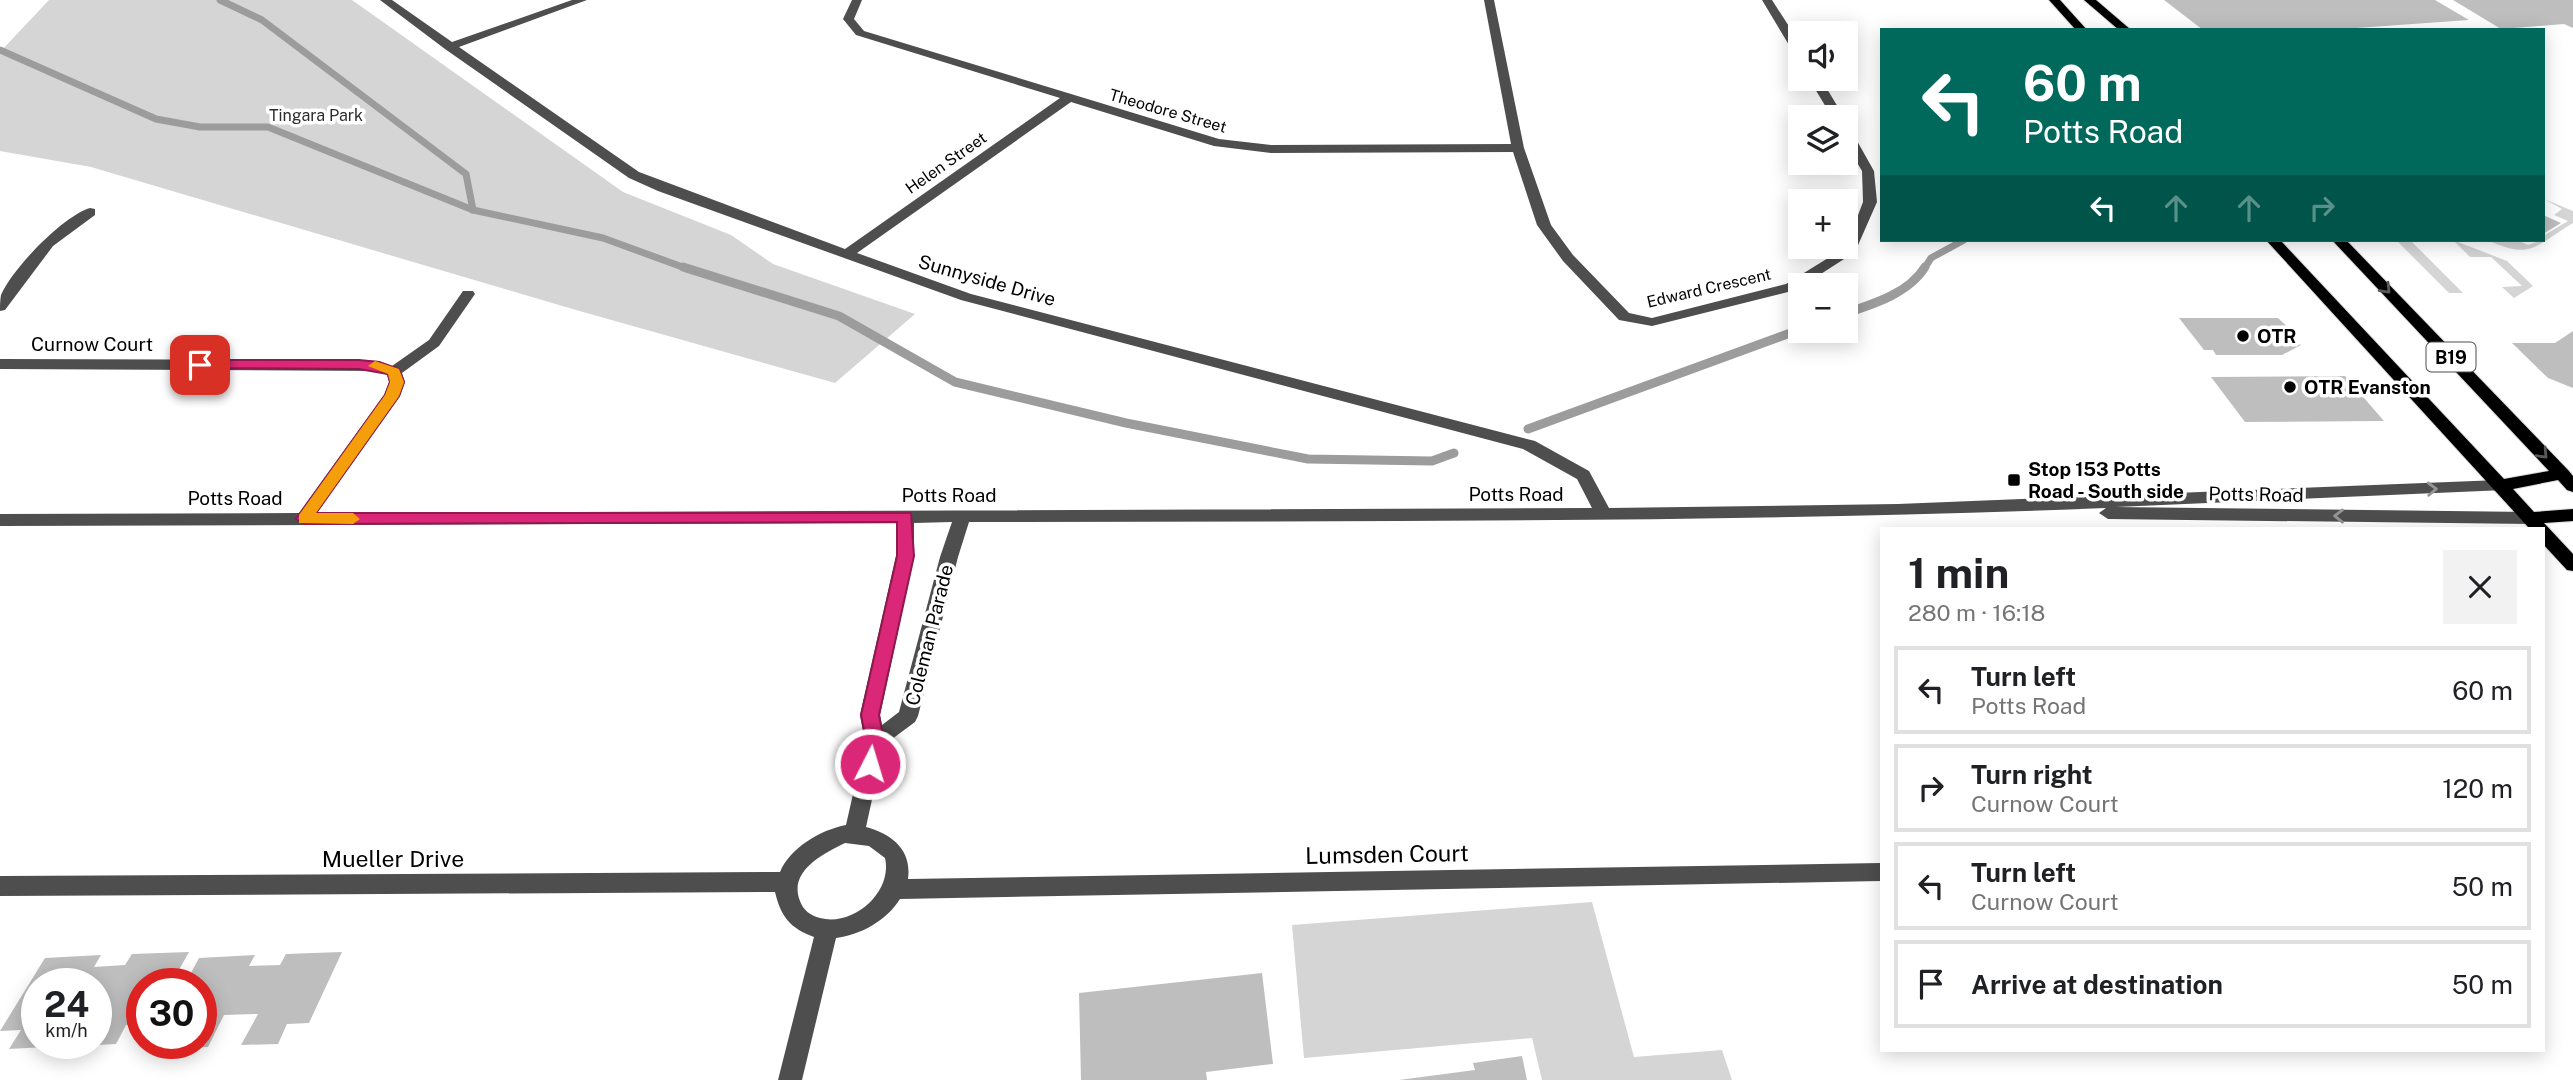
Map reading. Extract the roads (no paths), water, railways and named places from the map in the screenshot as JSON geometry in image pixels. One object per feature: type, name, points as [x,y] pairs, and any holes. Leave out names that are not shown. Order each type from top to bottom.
[{"type":"main road","points":[[2054,0],[2080,28]]},
{"type":"main road","points":[[2089,0],[2124,28]]},
{"type":"main road","name":"B19","points":[[2275,242],[2534,524]]},
{"type":"main road","name":"B19","points":[[2341,242],[2569,476]]},
{"type":"main road","points":[[2499,486],[2569,476]]},
{"type":"main road","points":[[2534,524],[2573,515]]},
{"type":"main road","points":[[2545,535],[2573,565]]},
{"type":"street","name":"Sunnyside Drive","points":[[385,0],[634,175],[845,256],[966,297],[1529,445],[1559,459],[1583,475],[1604,514]]},
{"type":"street","points":[[449,47],[582,0]]},
{"type":"street","name":"Theodore Street","points":[[857,0],[848,19],[860,33],[1068,99],[1235,146],[1518,148]]},
{"type":"street","name":"Edward Crescent","points":[[1489,0],[1518,148],[1544,225],[1555,242],[1624,317],[1653,321],[1791,287],[1850,249],[1870,202],[1868,171],[1858,153]]},
{"type":"street","points":[[1767,0],[1788,34]]},
{"type":"street","name":"Helen Street","points":[[845,256],[1068,99]]},
{"type":"street","points":[[0,307],[44,244],[58,231],[90,212]]},
{"type":"street","points":[[304,519],[392,396],[397,382],[394,372],[434,343],[468,294]]},
{"type":"street","name":"Curnow Court","points":[[0,365],[359,365],[379,366],[394,372]]},
{"type":"street","name":"Potts Road","points":[[0,520],[1604,514],[1898,510],[2499,486]]},
{"type":"street","name":"Potts Road","points":[[1898,510],[2534,524]]},
{"type":"street","name":"Coleman Parade","points":[[875,741],[908,716],[949,557],[963,516]]},
{"type":"street","name":"Coleman Parade","points":[[854,834],[875,741],[870,715],[905,556],[905,517]]},
{"type":"street","points":[[854,834],[880,840],[893,853],[898,868],[894,889],[883,905],[863,921],[845,929],[827,930],[801,922],[788,908],[784,897],[786,882],[801,857],[821,842],[854,834]]},
{"type":"street","name":"Lumsden Court","points":[[894,889],[1880,872]]},
{"type":"street","name":"Mueller Drive","points":[[0,886],[786,882]]},
{"type":"street","points":[[790,1080],[827,930]]},
{"type":"waterway","points":[[220,0],[262,20],[466,174],[473,210]]},
{"type":"waterway","points":[[0,50],[156,119],[200,127],[268,127],[473,210]]},
{"type":"waterway","points":[[473,210],[603,238],[688,269]]},
{"type":"waterway","points":[[1924,269],[1931,258],[1960,242]]},
{"type":"waterway","points":[[683,267],[839,316],[955,382],[1126,423],[1308,459],[1432,461],[1454,453]]},
{"type":"waterway","points":[[1858,309],[1900,291],[1925,267]]},
{"type":"waterway","points":[[1528,429],[1788,334]]},
{"type":"place","name":"OTR","points":[[2243,336]]},
{"type":"place","name":"OTR Evanston","points":[[2290,387]]},
{"type":"place","name":"Stop 153 Potts Road - South side","points":[[2014,480]]},
{"type":"park label","name":"Tingara Park","points":[[316,115]]}]
